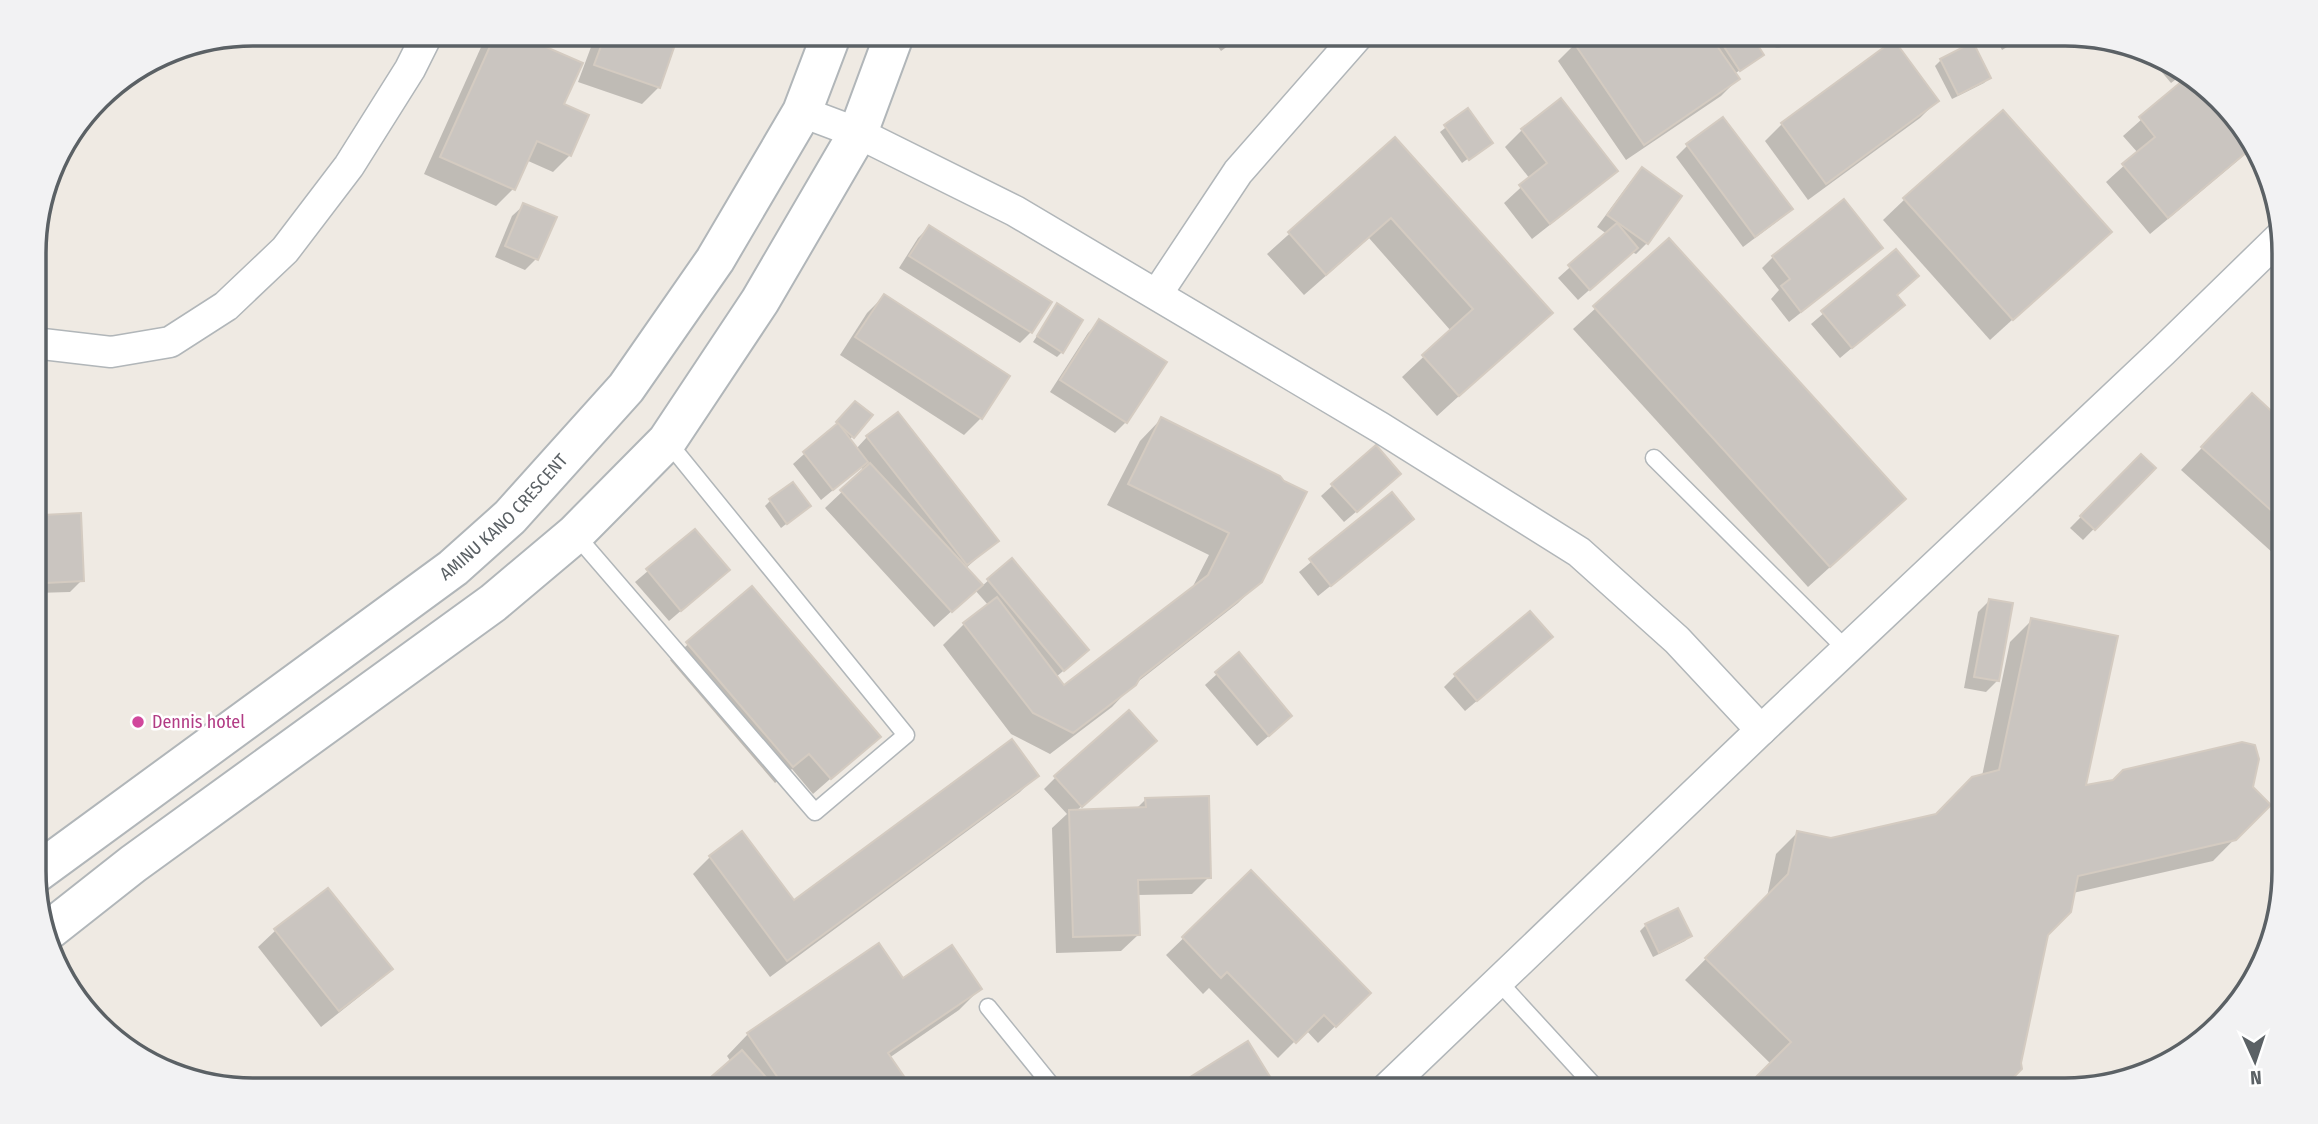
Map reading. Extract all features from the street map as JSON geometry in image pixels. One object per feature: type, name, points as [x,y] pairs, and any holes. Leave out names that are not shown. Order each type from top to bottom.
[{"type":"street","points":[[46,344],[111,352],[170,342],[226,306],[285,250],[349,166],[422,46]]},
{"type":"street","name":"AMINU KANO CRESCENT","points":[[46,866],[453,568],[510,517],[626,388],[715,261],[802,112],[827,46]]},
{"type":"street","points":[[54,927],[133,864],[493,603],[575,534],[667,441],[760,301],[858,132],[890,46]]},
{"type":"street","points":[[1157,294],[1238,172],[1345,46]]},
{"type":"street","points":[[802,112],[858,132],[1015,211],[1381,428],[1579,552],[1677,640],[1761,730]]},
{"type":"street","points":[[1398,1078],[2272,245]]},
{"type":"lane","points":[[575,534],[815,812],[906,735],[667,441]]},
{"type":"lane","points":[[1654,458],[1847,650]]},
{"type":"lane","points":[[1499,982],[1587,1078]]},
{"type":"lane","points":[[988,1007],[1045,1078]]},
{"type":"building","points":[[490,46],[544,46],[583,63],[564,104],[589,115],[571,156],[537,141],[515,190],[440,157]]},
{"type":"building","points":[[601,46],[675,46],[660,88],[594,65]]},
{"type":"building","points":[[1576,46],[1717,46],[1740,79],[1644,145]]},
{"type":"building","points":[[1724,46],[1758,46],[1764,55],[1740,71]]},
{"type":"building","points":[[1886,46],[1898,46],[1939,101],[1826,184],[1781,123]]},
{"type":"building","points":[[1965,46],[1975,46],[1991,78],[1958,95],[1940,59]]},
{"type":"building","points":[[2182,81],[2221,116],[2246,152],[2168,218],[2122,164],[2155,137],[2139,117]]},
{"type":"building","points":[[1561,98],[1618,171],[1550,224],[1519,185],[1547,163],[1521,129]]},
{"type":"building","points":[[1468,108],[1493,143],[1469,160],[1444,125]]},
{"type":"building","points":[[2003,110],[2112,232],[2013,320],[1903,198]]},
{"type":"building","points":[[1723,117],[1793,209],[1755,237],[1686,144]]},
{"type":"building","points":[[1395,137],[1553,313],[1459,396],[1422,355],[1473,309],[1391,218],[1326,275],[1288,232]]},
{"type":"building","points":[[1642,167],[1682,196],[1648,244],[1607,215]]},
{"type":"building","points":[[1844,199],[1883,248],[1801,312],[1781,286],[1790,279],[1772,256]]},
{"type":"building","points":[[523,203],[557,217],[538,260],[505,246]]},
{"type":"building","points":[[1617,223],[1638,248],[1590,290],[1568,265]]},
{"type":"building","points":[[929,225],[1052,302],[1032,333],[909,256]]},
{"type":"building","points":[[1669,238],[1906,499],[1830,567],[1593,306]]},
{"type":"building","points":[[1896,249],[1919,276],[1897,295],[1905,305],[1852,348],[1821,311]]},
{"type":"building","points":[[884,294],[1010,376],[982,419],[855,337]]},
{"type":"building","points":[[1057,303],[1083,320],[1063,353],[1037,336]]},
{"type":"building","points":[[1099,319],[1167,362],[1127,423],[1060,380]]},
{"type":"building","points":[[2252,393],[2272,412],[2272,511],[2201,447]]},
{"type":"building","points":[[855,401],[873,415],[854,438],[836,422]]},
{"type":"building","points":[[898,412],[999,541],[967,565],[866,436]]},
{"type":"building","points":[[1161,417],[1307,492],[1262,582],[1073,733],[1033,713],[963,623],[997,597],[1064,685],[1208,575],[1229,533],[1128,484]]},
{"type":"building","points":[[838,423],[868,462],[833,490],[803,452]]},
{"type":"building","points":[[1376,445],[1401,474],[1357,512],[1331,484]]},
{"type":"building","points":[[2141,454],[2156,468],[2095,530],[2080,516]]},
{"type":"building","points":[[870,463],[983,585],[952,612],[840,490]]},
{"type":"building","points":[[793,482],[811,506],[787,524],[769,499]]},
{"type":"building","points":[[1392,492],[1414,519],[1331,586],[1309,559]]},
{"type":"building","points":[[81,513],[84,581],[46,583],[46,515]]},
{"type":"building","points":[[695,529],[730,570],[681,611],[646,569]]},
{"type":"building","points":[[1012,558],[1089,650],[1064,671],[987,579]]},
{"type":"building","points":[[752,586],[881,737],[831,779],[809,754],[793,767],[686,642]]},
{"type":"building","points":[[1989,599],[2013,603],[1999,681],[1974,677]]},
{"type":"building","points":[[1530,611],[1553,637],[1477,701],[1454,674]]},
{"type":"building","points":[[2031,618],[2118,636],[2086,785],[2113,780],[2123,770],[2242,742],[2255,745],[2259,759],[2253,787],[2271,805],[2236,840],[2078,876],[2071,912],[2048,935],[2021,1063],[2022,1069],[2013,1078],[1757,1078],[1791,1042],[1705,958],[1788,874],[1797,831],[1831,838],[1936,814],[1972,777],[1999,770]]},
{"type":"building","points":[[1239,652],[1292,716],[1269,736],[1215,672]]},
{"type":"building","points":[[1129,710],[1157,741],[1082,807],[1054,776]]},
{"type":"building","points":[[1012,739],[1039,776],[787,961],[709,856],[742,831],[794,900]]},
{"type":"building","points":[[1209,796],[1211,878],[1138,880],[1140,935],[1073,937],[1069,810],[1146,807],[1145,798]]},
{"type":"building","points":[[1251,870],[1371,993],[1336,1027],[1324,1015],[1296,1043],[1227,972],[1221,978],[1182,937]]},
{"type":"building","points":[[328,888],[393,969],[339,1011],[274,929]]},
{"type":"building","points":[[1678,908],[1692,936],[1659,953],[1645,924]]},
{"type":"building","points":[[879,943],[903,978],[952,945],[982,989],[888,1053],[905,1078],[778,1078],[747,1033]]},
{"type":"building","points":[[1248,1041],[1271,1078],[1189,1078]]},
{"type":"building","points":[[742,1050],[767,1078],[710,1078]]},
{"type":"place","name":"Dennis hotel","points":[[138,722]]}]
